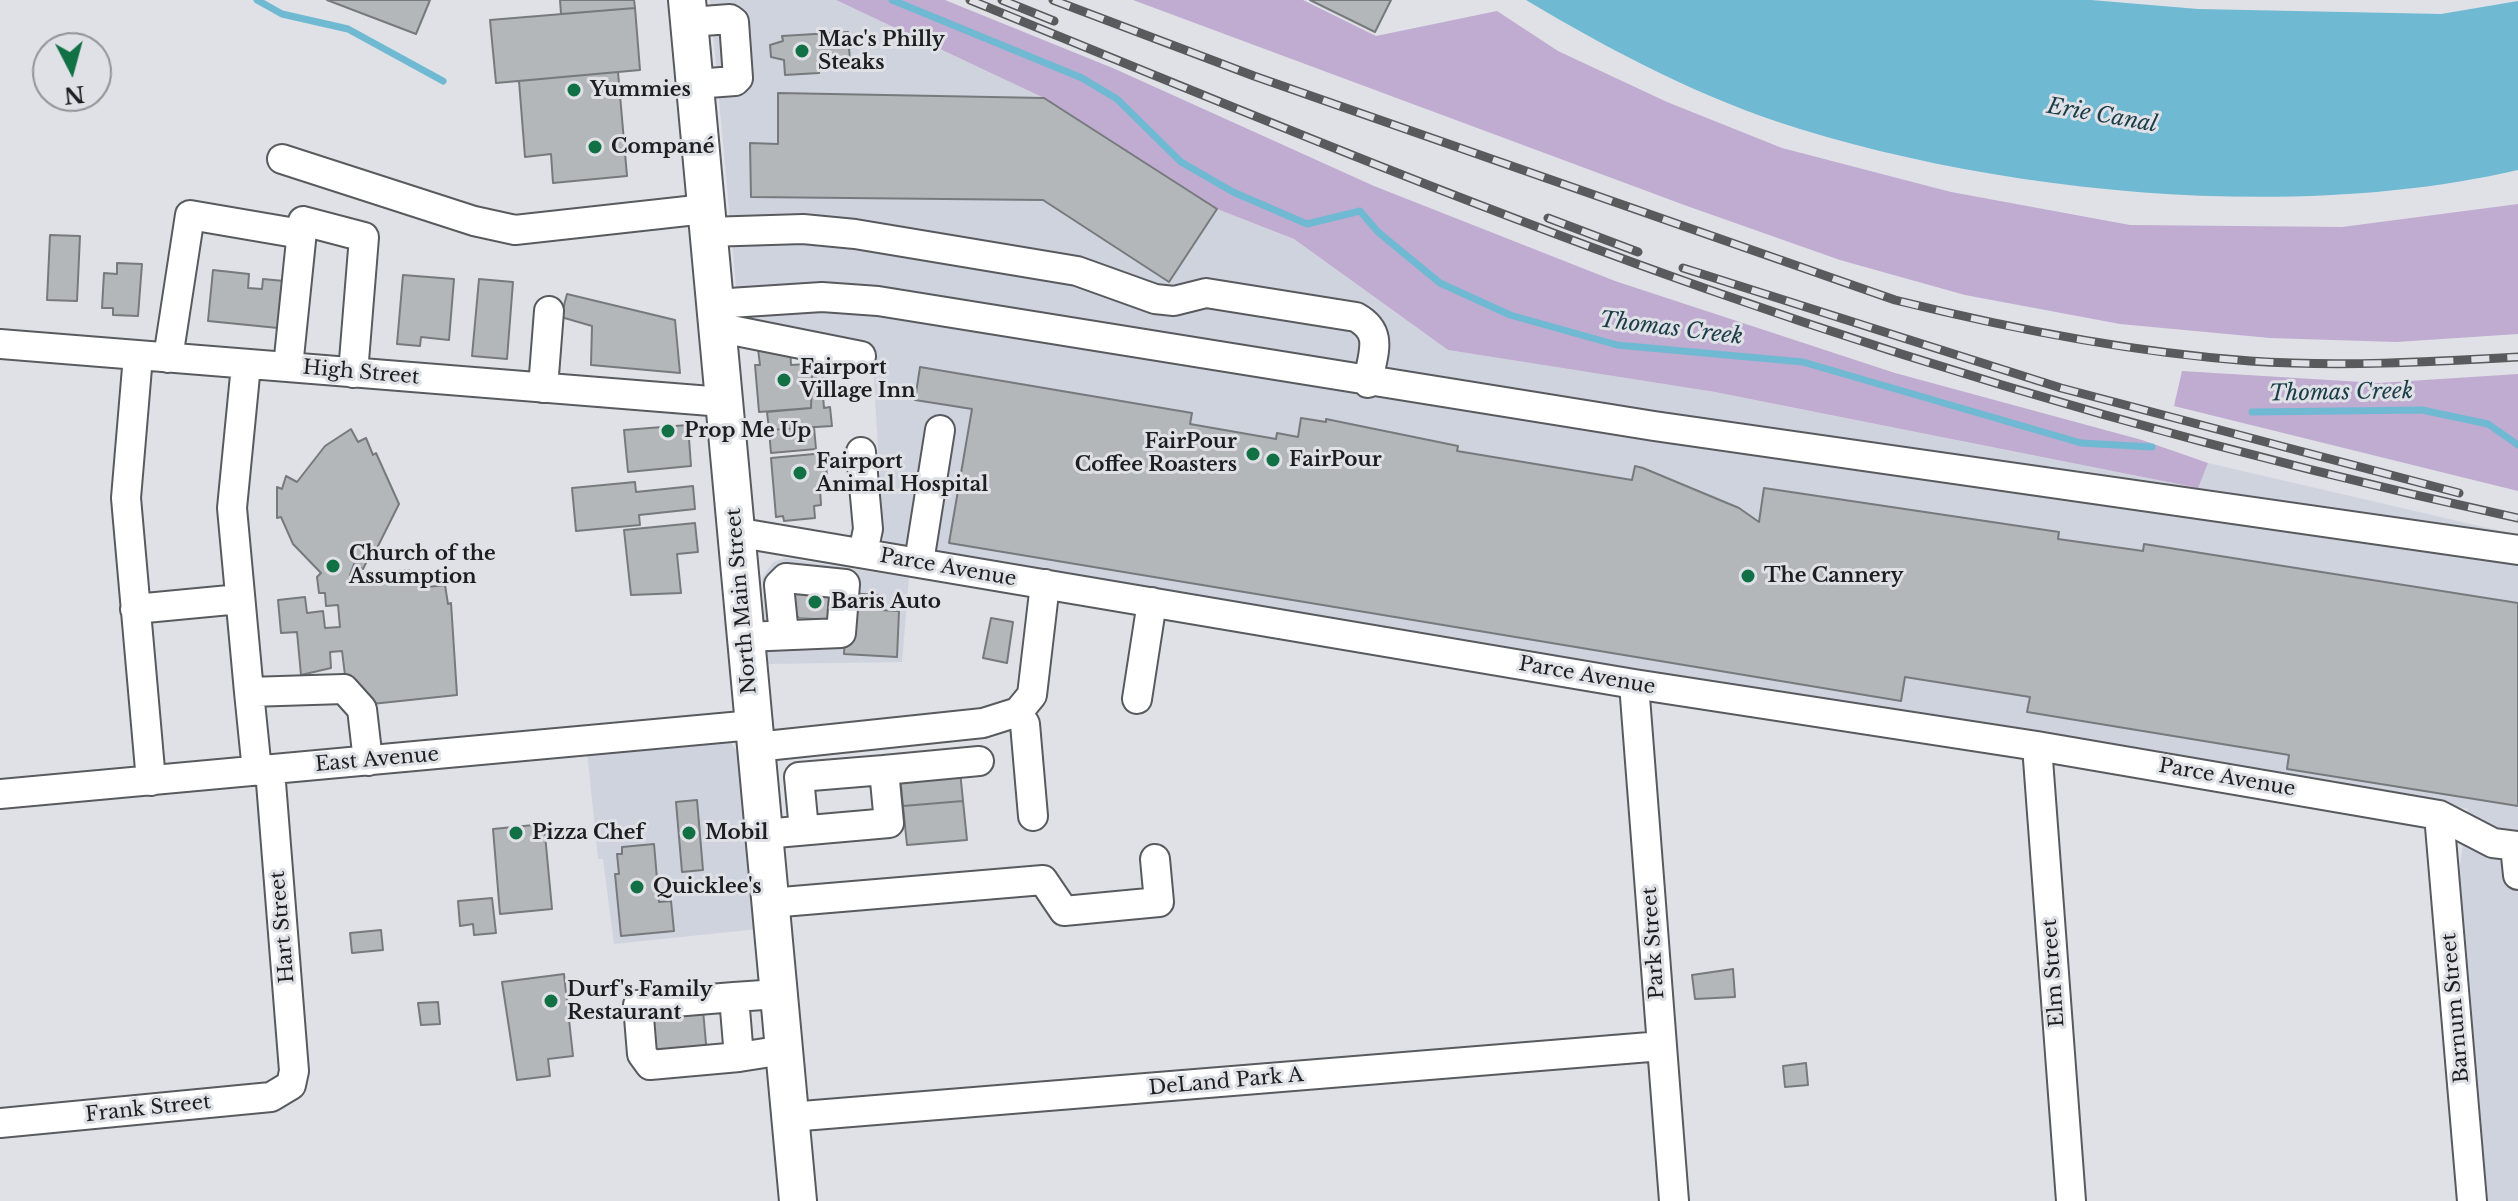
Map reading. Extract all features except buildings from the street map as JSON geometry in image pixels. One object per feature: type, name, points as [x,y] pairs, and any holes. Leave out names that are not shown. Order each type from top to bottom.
[{"type":"main road","name":"North Main Street","points":[[688,11],[798,1201]]},
{"type":"street","points":[[282,159],[474,221],[515,230],[706,220],[855,234],[1077,271],[1155,299],[1174,301],[1206,293],[1356,317],[1372,325],[1375,334],[1368,383]]},
{"type":"street","points":[[168,358],[190,215],[301,234]]},
{"type":"street","points":[[288,367],[303,221],[364,237],[353,373]]},
{"type":"street","points":[[715,316],[822,297],[878,301],[1368,383],[2518,550]]},
{"type":"street","points":[[543,388],[549,311]]},
{"type":"street","points":[[715,316],[861,356]]},
{"type":"street","name":"High Street","points":[[0,344],[723,402]]},
{"type":"street","points":[[138,356],[126,498],[151,781]]},
{"type":"street","name":"Hart Street","points":[[246,365],[232,508],[249,692],[264,770],[294,1071],[291,1085]]},
{"type":"street","points":[[919,562],[940,430]]},
{"type":"street","points":[[861,452],[868,529],[863,553]]},
{"type":"street","name":"Parce Avenue","points":[[735,532],[1634,684],[2037,746],[2439,815],[2493,843],[2517,846]]},
{"type":"street","points":[[816,584],[820,546]]},
{"type":"street","points":[[745,637],[803,629],[841,633],[845,584],[816,584],[786,578],[779,585],[803,629]]},
{"type":"street","points":[[1033,816],[1025,724],[1018,712],[1032,695],[1045,584]]},
{"type":"street","points":[[135,609],[240,599]]},
{"type":"street","points":[[1137,699],[1152,602]]},
{"type":"street","name":"Park Street","points":[[1634,684],[1674,1201]]},
{"type":"street","points":[[249,692],[344,689],[362,709],[368,761]]},
{"type":"street","name":"East Avenue","points":[[0,794],[368,761],[983,723],[1018,712]]},
{"type":"street","name":"Elm Street","points":[[2037,746],[2071,1201]]},
{"type":"street","points":[[804,830],[799,777],[979,761]]},
{"type":"street","points":[[764,834],[889,823],[884,770]]},
{"type":"street","name":"Barnum Street","points":[[2439,815],[2472,1201]]},
{"type":"street","points":[[2517,846],[2518,875]]},
{"type":"street","points":[[770,903],[1043,880],[1064,911],[1159,902],[1155,859]]},
{"type":"street","points":[[778,994],[638,1005],[642,1054],[650,1065],[784,1050]]},
{"type":"street","points":[[734,997],[739,1057]]},
{"type":"street","name":"DeLand Park A","points":[[790,1117],[1662,1046]]},
{"type":"street","name":"Frank Street","points":[[0,1123],[271,1097],[291,1085]]},
{"type":"shaded area","points":[[710,0],[836,0],[1044,98],[1217,209],[1294,239],[1448,350],[1715,392],[2197,488],[2208,463],[2518,535],[2518,1201],[2488,1201],[2458,879],[2468,809],[884,547],[872,348],[739,320]]},
{"type":"shaded area","points":[[836,0],[945,0],[1115,69],[1374,186],[1615,281],[1895,373],[2142,440],[2208,463],[2198,488],[1715,392],[1448,350],[1294,239],[1217,209],[1044,98]]},
{"type":"shaded area","points":[[1133,0],[1303,0],[1376,36],[1497,11],[1558,51],[1667,102],[1782,148],[1951,192],[2130,225],[2342,227],[2518,204],[2518,334],[2396,342],[2270,338],[2120,324],[1965,295],[1840,260],[1687,206]]},
{"type":"shaded area","points":[[2182,371],[2378,383],[2518,374],[2518,491],[2174,406]]},
{"type":"shaded area","points":[[785,558],[909,578],[902,662],[767,664],[762,578],[773,562]]},
{"type":"shaded area","points":[[729,741],[742,757],[758,929],[614,944],[603,859],[598,859],[587,751]]},
{"type":"water","name":"Erie Canal","points":[[1526,0],[2091,0],[2198,9],[2441,14],[2518,1],[2518,170],[2433,186],[2343,194],[2251,197],[2157,193],[2064,184],[1972,170],[1884,152],[1800,129],[1729,104],[1625,56]]},
{"type":"waterway","name":"Thomas Creek","points":[[257,0],[282,14],[348,29],[443,81]]},
{"type":"waterway","name":"Thomas Creek","points":[[892,0],[1082,78],[1117,99],[1181,162],[1233,192],[1307,224],[1360,211],[1378,232],[1440,283],[1510,315],[1617,345],[1803,362],[2081,443],[2152,447]]},
{"type":"waterway","name":"Thomas Creek","points":[[2252,412],[2422,410],[2488,424],[2518,445]]},
{"type":"tunnel","points":[[813,618],[815,586]]},
{"type":"railway","points":[[970,0],[1427,185],[1612,255],[1804,322],[2108,416],[2312,470],[2518,518]]},
{"type":"railway","points":[[1002,0],[1054,21]]},
{"type":"railway","points":[[1053,0],[1254,76],[1895,300],[2071,338],[2205,357],[2350,364],[2518,357]]},
{"type":"railway","points":[[1548,218],[1638,252]]},
{"type":"railway","points":[[1683,268],[2061,388],[2459,493]]},
{"type":"place","name":"Mac's Philly Steaks","points":[[802,51]]},
{"type":"place","name":"Yummies","points":[[574,90]]},
{"type":"place","name":"Compané","points":[[595,147]]},
{"type":"place","name":"Fairport Village Inn","points":[[784,380]]},
{"type":"place","name":"Prop Me Up","points":[[668,431]]},
{"type":"place","name":"FairPour Coffee Roasters","points":[[1253,454]]},
{"type":"place","name":"FairPour","points":[[1273,460]]},
{"type":"place","name":"Fairport Animal Hospital","points":[[800,473]]},
{"type":"place","name":"Church of the Assumption","points":[[333,566]]},
{"type":"place","name":"The Cannery","points":[[1748,576]]},
{"type":"place","name":"Baris Auto","points":[[815,602]]},
{"type":"place","name":"Pizza Chef","points":[[516,833]]},
{"type":"place","name":"Mobil","points":[[689,833]]},
{"type":"place","name":"Quicklee's","points":[[637,887]]},
{"type":"place","name":"Durf's Family Restaurant","points":[[551,1001]]}]
